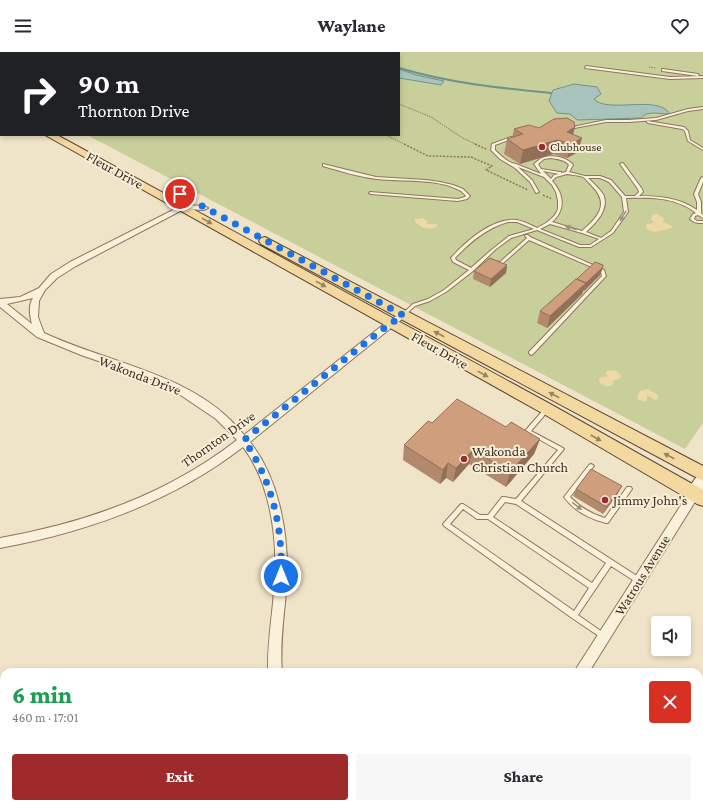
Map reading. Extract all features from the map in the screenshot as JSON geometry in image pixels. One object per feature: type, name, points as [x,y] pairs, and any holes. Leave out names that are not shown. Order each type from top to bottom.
[{"type":"main road","name":"Fleur Drive","points":[[52,136],[547,409],[698,497]]},
{"type":"main road","name":"Fleur Drive","points":[[72,136],[403,315],[703,474]]},
{"type":"street","points":[[0,302],[23,299],[32,296],[42,289],[54,276],[73,264],[183,207],[204,208]]},
{"type":"street","points":[[40,335],[34,312],[36,301],[42,289]]},
{"type":"street","name":"Wakonda Drive","points":[[0,302],[40,335],[79,352],[161,380],[187,393],[211,408],[232,425],[244,440],[255,455],[264,476],[273,503],[279,532],[281,564],[279,600],[273,653],[275,668]]},
{"type":"street","name":"Thornton Drive","points":[[0,543],[61,530],[106,515],[148,498],[196,473],[222,457],[403,315]]},
{"type":"street","name":"Watrous Avenue","points":[[583,668],[638,580],[698,497],[703,479]]},
{"type":"lane","points":[[586,67],[670,78],[703,76]]},
{"type":"lane","points":[[663,70],[703,76]]},
{"type":"lane","points":[[563,129],[606,121],[639,121],[662,118],[688,110],[703,108]]},
{"type":"lane","points":[[639,121],[683,128],[686,131],[689,140],[703,149]]},
{"type":"lane","points":[[403,315],[414,305],[429,300],[446,291],[511,237],[538,229],[551,223],[560,210],[557,190],[552,180],[514,165],[494,153],[492,148],[493,145],[514,137]]},
{"type":"lane","points":[[544,176],[536,164],[539,160],[554,157],[568,162],[571,165],[567,173]]},
{"type":"lane","points":[[622,164],[640,189],[641,192],[636,197]]},
{"type":"lane","points":[[324,165],[374,178],[427,181],[447,185],[463,190],[468,196],[461,200],[371,193]]},
{"type":"lane","points":[[514,165],[531,181],[537,192]]},
{"type":"lane","points":[[472,270],[454,261],[453,258],[471,239],[500,223],[509,220],[517,221],[580,246],[591,246],[612,232],[626,212],[624,197],[610,181],[600,177],[585,178],[567,173],[561,174],[541,170]]},
{"type":"lane","points":[[552,180],[561,174]]},
{"type":"lane","points":[[583,232],[596,221],[603,208],[602,196],[585,178]]},
{"type":"lane","points":[[699,213],[699,202],[696,194],[703,178]]},
{"type":"lane","points":[[699,186],[703,189]]},
{"type":"lane","points":[[624,197],[672,200],[690,206],[703,217]]},
{"type":"lane","points":[[699,202],[703,199]]},
{"type":"lane","points":[[699,213],[694,215],[692,219],[696,222],[703,222]]},
{"type":"lane","points":[[551,223],[583,232],[601,240]]},
{"type":"lane","points":[[525,233],[529,238],[596,267],[603,271],[604,276],[531,353]]},
{"type":"lane","points":[[482,260],[501,263],[529,238]]},
{"type":"lane","points":[[517,502],[560,449],[528,430],[547,409]]},
{"type":"lane","points":[[592,466],[567,497],[593,518],[606,521],[630,489]]},
{"type":"lane","points":[[489,517],[504,499],[517,502],[638,580]]},
{"type":"lane","points":[[594,587],[489,517],[479,517],[462,506],[446,524],[603,636]]},
{"type":"lane","points":[[574,616],[610,562]]},
{"type":"path","points":[[400,104],[431,117],[461,137],[494,153]]},
{"type":"path","points":[[388,136],[428,156],[475,158],[492,166],[486,170],[560,203]]},
{"type":"green space","points":[[400,52],[703,52],[703,423],[685,449],[89,136],[400,136]]},
{"type":"sand","points":[[657,214],[664,218],[663,222],[672,226],[672,228],[655,232],[648,230],[646,227],[647,224],[654,223],[651,219],[652,215]]},
{"type":"sand","points":[[423,218],[427,221],[427,224],[436,224],[438,226],[435,228],[426,228],[415,222],[415,219]]},
{"type":"sand","points":[[609,370],[617,371],[621,376],[619,379],[613,381],[613,384],[610,386],[605,386],[600,383],[599,378],[608,376],[605,373]]},
{"type":"sand","points":[[648,389],[658,395],[658,398],[655,400],[647,396],[647,400],[645,402],[637,399],[640,391]]},
{"type":"water","points":[[400,69],[416,75],[444,81],[441,85],[400,78]]},
{"type":"water","points":[[574,84],[597,87],[601,94],[594,99],[601,103],[610,105],[655,105],[664,108],[670,114],[653,113],[646,114],[641,118],[577,120],[570,114],[557,113],[549,101],[553,90]]},
{"type":"building","points":[[567,118],[574,122],[575,127],[567,132],[582,138],[571,144],[557,140],[523,150],[507,139],[523,134],[514,129],[529,125],[539,128],[554,119]]},
{"type":"building","points":[[490,258],[507,265],[491,279],[474,271]]},
{"type":"building","points":[[595,262],[603,265],[603,267],[586,283],[577,279]]},
{"type":"building","points":[[576,279],[586,283],[550,316],[540,311]]},
{"type":"building","points":[[457,399],[506,427],[511,422],[540,439],[510,472],[473,450],[456,468],[448,463],[443,470],[404,445],[428,421],[432,423]]},
{"type":"building","points":[[591,469],[622,486],[607,507],[576,489]]},
{"type":"waterway","points":[[400,68],[437,78],[493,87],[551,93]]},
{"type":"place","name":"Clubhouse","points":[[542,147]]},
{"type":"place","name":"Wakonda Christian Church","points":[[464,459]]},
{"type":"place","name":"Jimmy John's","points":[[605,500]]},
{"type":"route","points":[[180,194],[403,315],[379,332],[244,440],[255,455],[273,503],[279,532],[281,576]]}]
